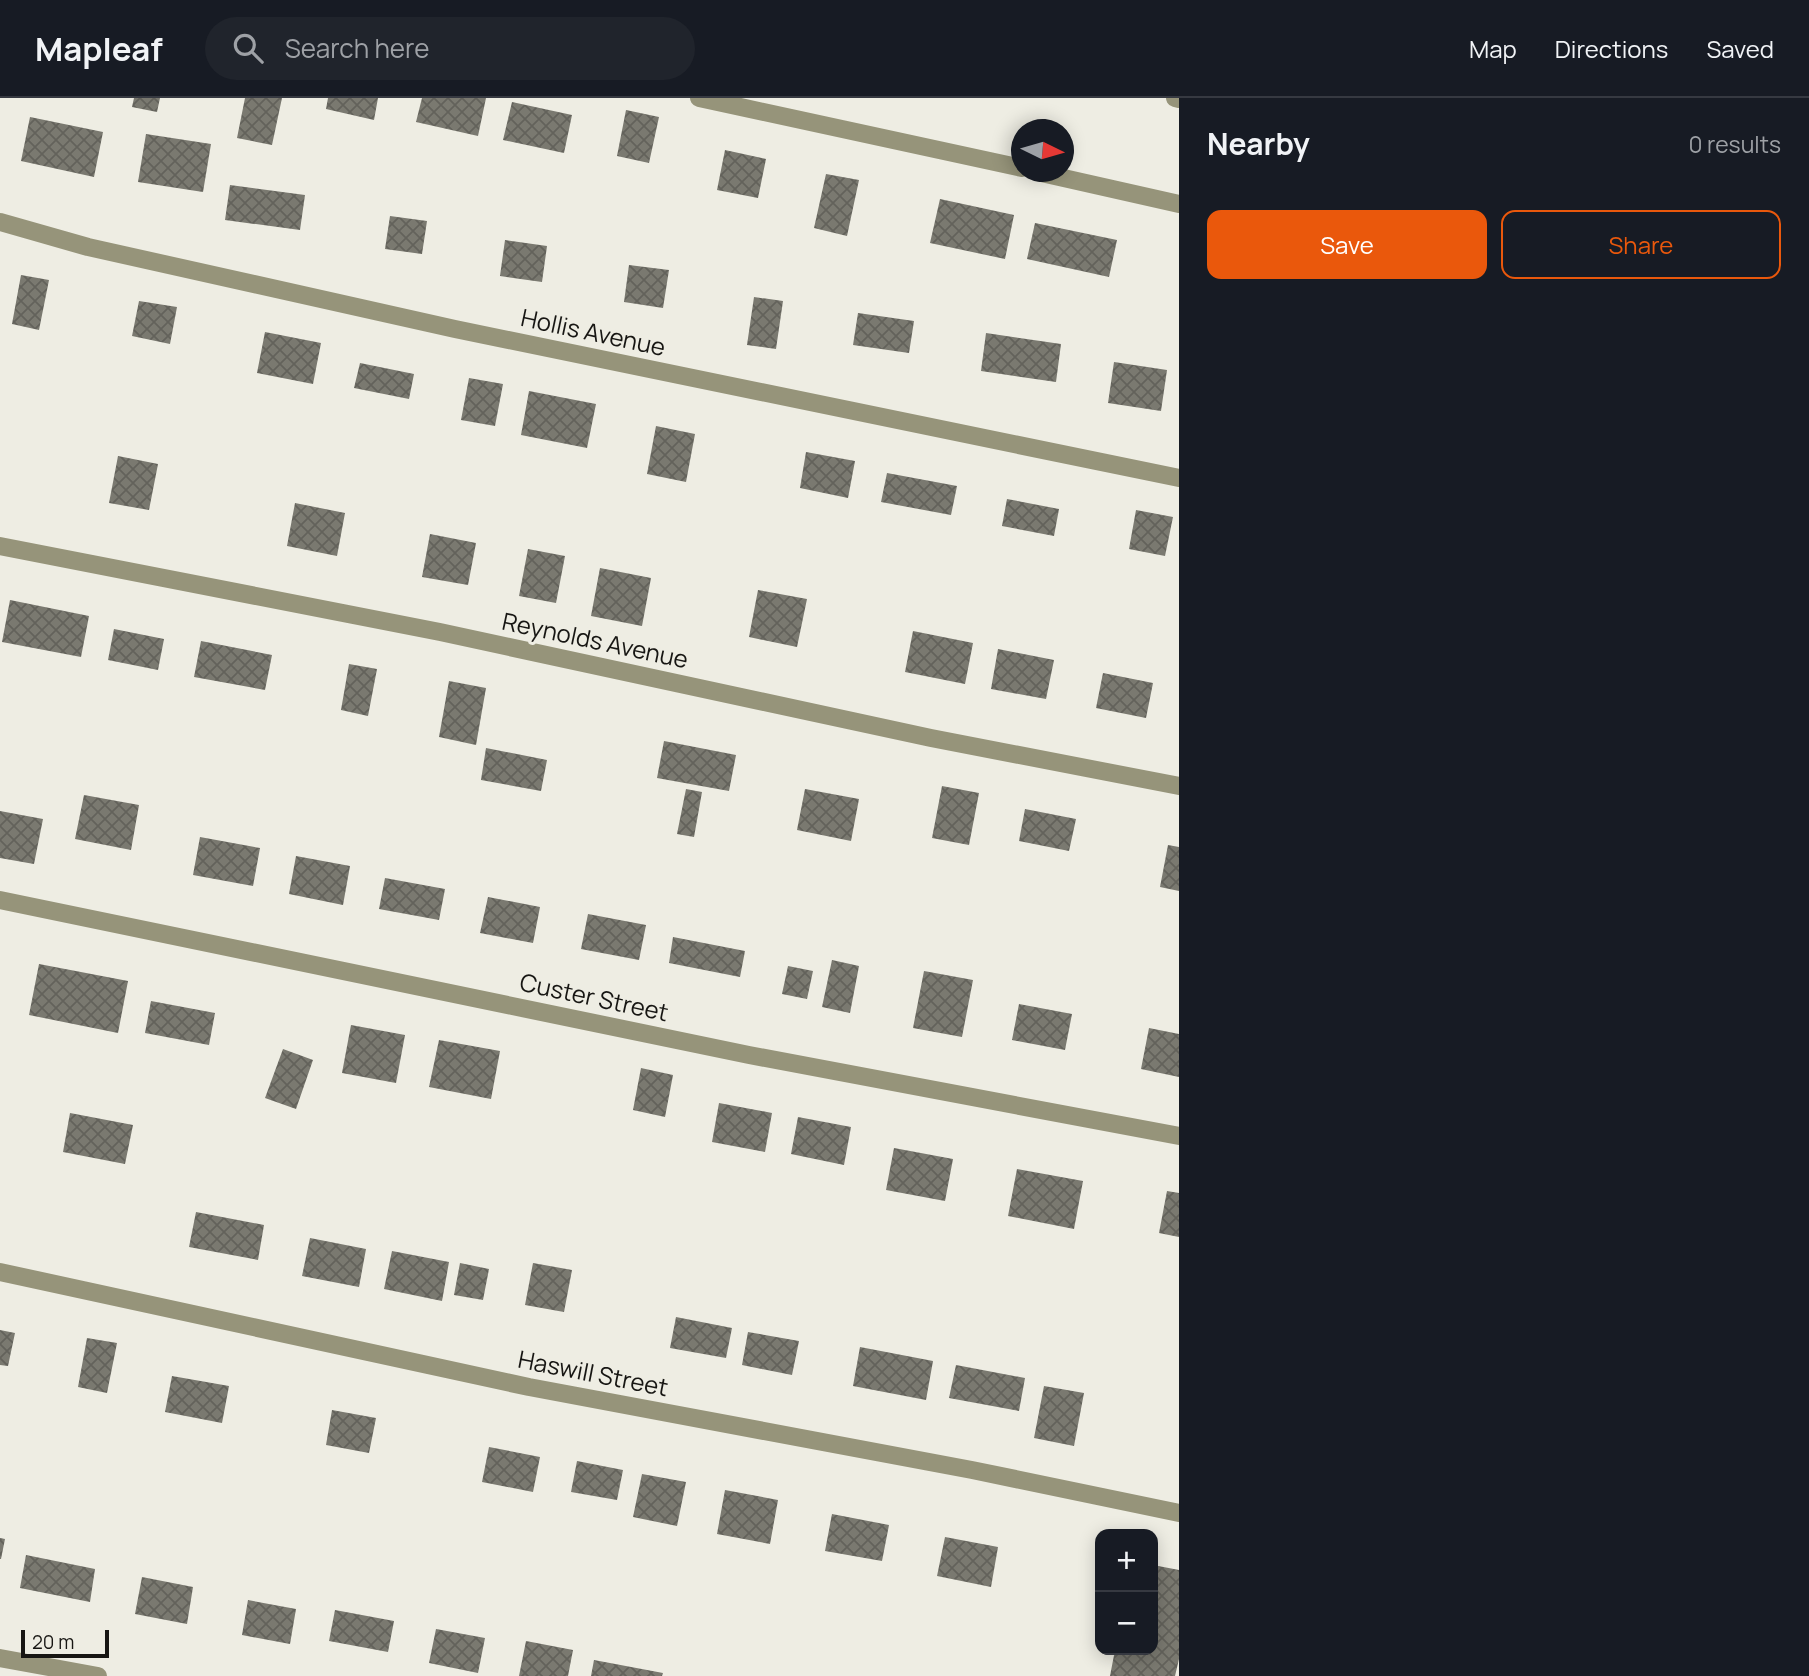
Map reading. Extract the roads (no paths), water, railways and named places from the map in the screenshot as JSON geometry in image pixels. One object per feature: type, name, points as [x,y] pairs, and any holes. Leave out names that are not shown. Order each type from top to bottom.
[{"type":"street","points":[[699,98],[1011,166]]},
{"type":"street","points":[[1074,180],[1179,204]]},
{"type":"street","name":"Hollis Avenue","points":[[0,222],[89,247],[455,329],[1179,478]]},
{"type":"street","name":"Reynolds Avenue","points":[[0,546],[440,632],[931,738],[1179,786]]},
{"type":"street","name":"Custer Street","points":[[0,900],[749,1055],[1179,1136]]},
{"type":"street","name":"Haswill Street","points":[[0,1272],[529,1387],[972,1470],[1179,1513]]},
{"type":"street","points":[[0,1658],[98,1676]]}]
